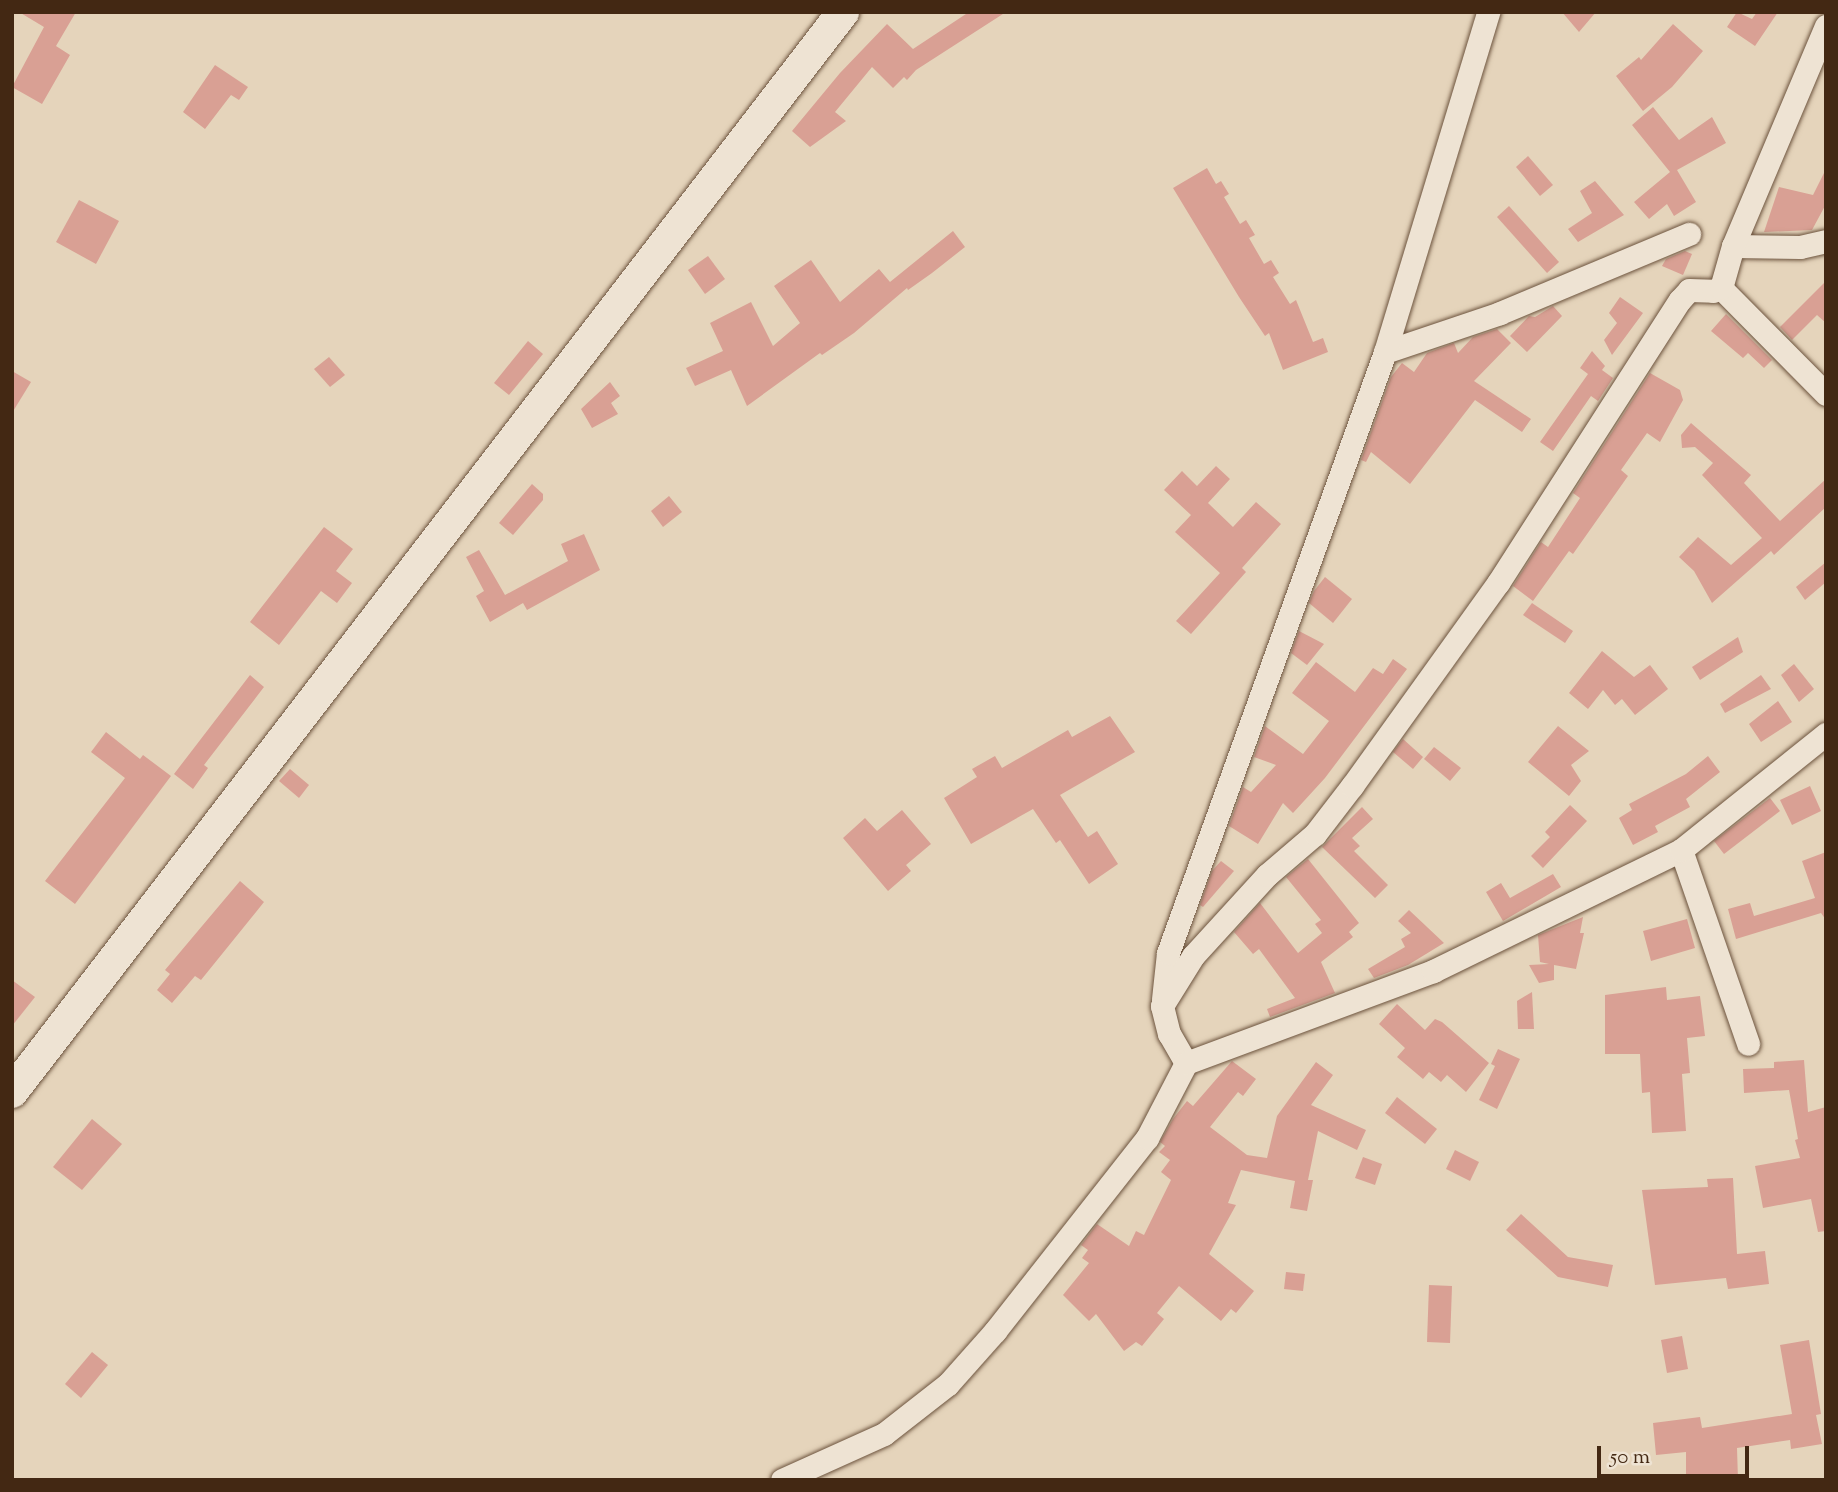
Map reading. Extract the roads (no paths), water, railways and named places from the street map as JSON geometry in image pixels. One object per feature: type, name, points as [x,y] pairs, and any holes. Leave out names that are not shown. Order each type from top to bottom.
[{"type":"main road","points":[[12,1092],[843,12]]},
{"type":"street","points":[[1186,1063],[1169,1034],[1162,1006],[1168,953],[1385,352],[1488,12]]},
{"type":"street","points":[[1721,288],[1733,246],[1826,26]]},
{"type":"street","points":[[1385,352],[1500,313],[1689,234]]},
{"type":"street","points":[[1733,246],[1800,247],[1826,242]]},
{"type":"street","points":[[1162,1006],[1194,956],[1266,876],[1315,834],[1352,786],[1498,583],[1680,300],[1689,290],[1713,291],[1721,288]]},
{"type":"street","points":[[1721,288],[1826,394]]},
{"type":"street","points":[[782,1480],[884,1434],[948,1384],[995,1331],[1147,1138],[1186,1063],[1433,971],[1681,850],[1826,733]]},
{"type":"street","points":[[1681,850],[1748,1045]]}]
